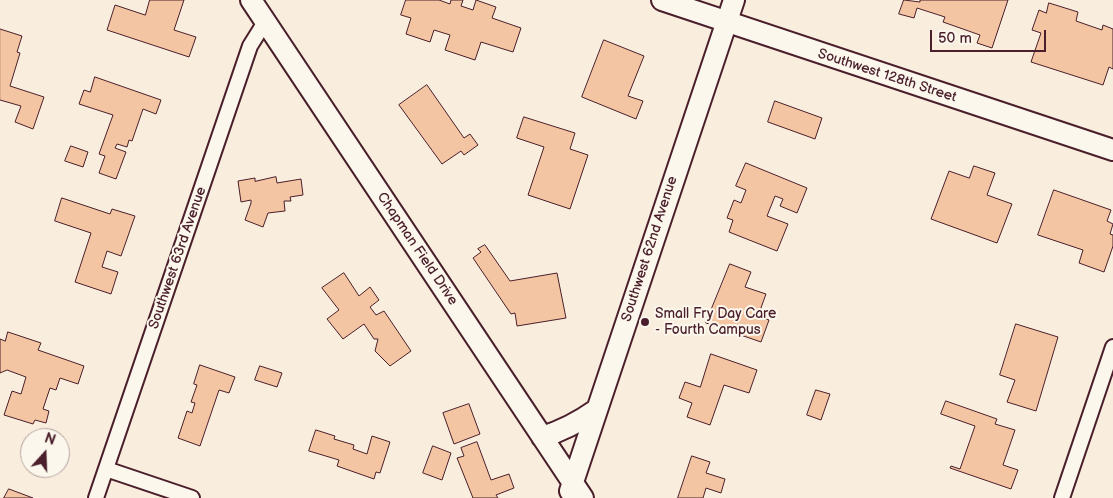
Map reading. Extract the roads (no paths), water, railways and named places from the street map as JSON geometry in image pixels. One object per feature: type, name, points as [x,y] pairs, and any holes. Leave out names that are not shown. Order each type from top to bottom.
[{"type":"street","name":"Chapman Field Drive","points":[[251,0],[542,437],[574,493]]},
{"type":"street","name":"Southwest 128th Street","points":[[662,0],[1113,150]]},
{"type":"street","name":"Southwest 62nd Avenue","points":[[574,493],[596,410],[734,0]]},
{"type":"street","name":"Southwest 63rd Avenue","points":[[96,498],[250,46],[265,22]]},
{"type":"street","points":[[1062,498],[1113,346]]},
{"type":"street","points":[[542,437],[579,422],[596,410]]},
{"type":"street","points":[[106,469],[192,498]]},
{"type":"place","name":"Small Fry Day Care - Fourth Campus","points":[[645,322]]}]
